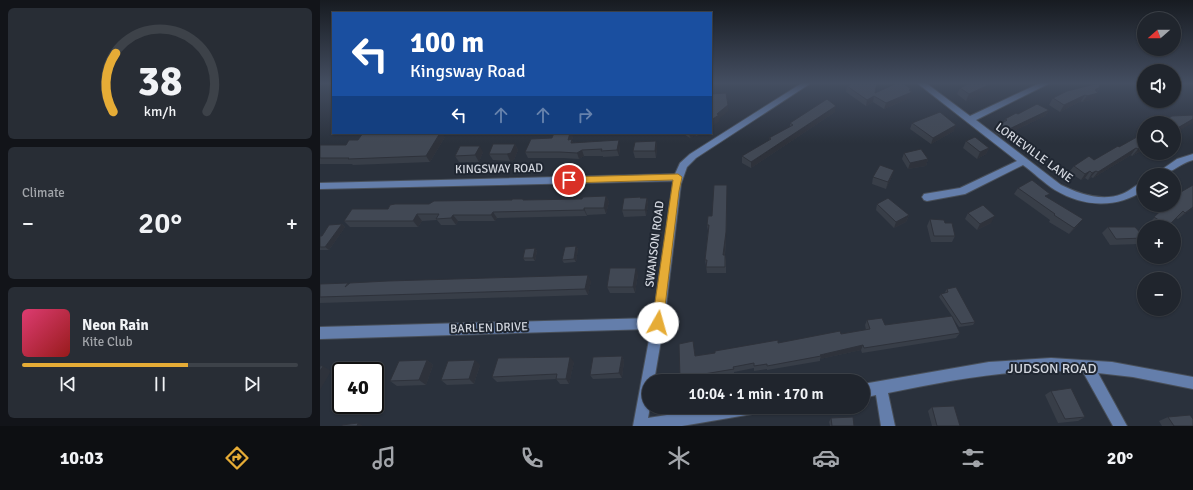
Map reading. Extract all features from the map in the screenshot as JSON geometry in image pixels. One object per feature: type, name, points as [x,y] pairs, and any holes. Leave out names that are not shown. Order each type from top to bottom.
[{"type":"street","name":"SWANSON ROAD","points":[[640,426],[658,323],[675,191],[678,177],[683,165],[693,156],[776,103]]},
{"type":"street","name":"LORIEVILLE LANE","points":[[947,103],[1058,187],[1070,193],[1093,200],[1116,200],[1137,189]]},
{"type":"street","points":[[969,120],[1005,103]]},
{"type":"street","points":[[1170,168],[1180,161],[1193,157]]},
{"type":"street","points":[[927,197],[962,191],[1024,161]]},
{"type":"street","name":"KINGSWAY ROAD","points":[[320,186],[678,177]]},
{"type":"street","name":"BARLEN DRIVE","points":[[320,333],[658,323]]},
{"type":"street","name":"JUDSON ROAD","points":[[870,389],[1002,367],[1032,365],[1087,366],[1129,371],[1193,383]]},
{"type":"street","points":[[1087,366],[1120,426]]},
{"type":"street","points":[[881,388],[888,426]]},
{"type":"street","points":[[640,426],[715,414]]},
{"type":"building","points":[[712,103],[728,103],[728,105],[717,114],[719,115],[712,119]]},
{"type":"building","points":[[821,103],[832,103],[836,106],[751,162],[742,156],[771,139],[769,138],[793,125],[790,123]]},
{"type":"building","points":[[1037,104],[1049,110],[1005,131],[998,126],[1007,120],[1005,119]]},
{"type":"building","points":[[940,112],[956,125],[933,138],[912,123]]},
{"type":"building","points":[[1193,115],[1193,119],[1181,126],[1181,116],[1172,116]]},
{"type":"building","points":[[362,134],[439,134],[426,156],[348,159],[349,158],[320,158],[320,145],[346,145],[349,140],[358,140]]},
{"type":"building","points":[[554,134],[570,134],[568,140],[572,139],[571,143],[619,140],[617,150],[582,150],[577,153],[525,152],[531,139],[552,138]]},
{"type":"building","points":[[975,137],[989,148],[980,152],[966,141]]},
{"type":"building","points":[[1137,137],[1137,148],[1098,172],[1096,171],[1092,173],[1090,171],[1085,174],[1074,166],[1089,156],[1094,160],[1118,146],[1119,147]]},
{"type":"building","points":[[656,141],[655,151],[633,151],[635,142]]},
{"type":"building","points":[[493,144],[515,144],[511,153],[489,154]]},
{"type":"building","points":[[460,146],[480,146],[475,155],[455,156]]},
{"type":"building","points":[[921,149],[928,159],[910,163],[904,153]]},
{"type":"building","points":[[880,165],[894,170],[888,182],[873,177]]},
{"type":"building","points":[[1032,180],[1050,194],[1045,196],[1083,219],[1074,228],[1018,188]]},
{"type":"building","points":[[714,185],[727,185],[726,232],[723,255],[725,255],[725,267],[706,267],[707,260],[705,260],[709,225],[707,225],[708,216],[712,216]]},
{"type":"building","points":[[1193,185],[1193,207],[1185,213],[1183,211],[1174,220],[1159,220],[1154,217],[1159,212],[1181,212],[1181,192]]},
{"type":"building","points":[[606,196],[604,208],[584,208],[584,210],[493,212],[491,215],[453,215],[451,218],[436,219],[439,214],[417,214],[413,221],[344,221],[352,209],[388,209],[390,205],[395,204],[429,204],[434,201],[582,199],[583,197]]},
{"type":"building","points":[[641,197],[640,198],[647,198],[645,210],[622,210],[624,198]]},
{"type":"building","points":[[888,198],[909,215],[896,222],[877,204]]},
{"type":"building","points":[[983,205],[995,216],[980,224],[968,213]]},
{"type":"building","points":[[930,219],[944,220],[945,223],[952,223],[955,236],[934,236]]},
{"type":"building","points":[[342,224],[325,247],[320,247],[320,236],[322,236],[329,225]]},
{"type":"building","points":[[1108,227],[1135,227],[1137,229],[1137,238],[1116,239]]},
{"type":"building","points":[[576,246],[574,259],[562,260],[565,247]]},
{"type":"building","points":[[535,248],[533,258],[523,258],[525,249]]},
{"type":"building","points":[[610,268],[636,268],[633,287],[607,287]]},
{"type":"building","points":[[588,275],[585,289],[320,297],[320,284],[348,283],[345,287],[350,283],[388,281]]},
{"type":"building","points":[[956,287],[975,322],[961,324],[941,294],[948,292],[947,289]]},
{"type":"building","points":[[952,316],[960,333],[864,348],[863,345],[820,355],[821,356],[767,366],[767,364],[754,366],[754,363],[733,367],[734,369],[704,374],[680,374],[679,344],[693,341],[695,356],[778,340],[778,343],[840,331],[841,334],[870,329],[867,320],[882,318],[885,325]]},
{"type":"building","points":[[622,356],[619,373],[590,375],[593,357]]},
{"type":"building","points":[[570,357],[566,379],[556,379],[557,374],[492,377],[498,358]]},
{"type":"building","points":[[427,360],[419,380],[390,381],[399,361]]},
{"type":"building","points":[[475,360],[469,379],[441,380],[448,361]]},
{"type":"building","points":[[1071,388],[1085,417],[1065,419],[1051,391]]},
{"type":"building","points":[[954,406],[960,426],[937,426],[932,407]]},
{"type":"building","points":[[1190,415],[1193,419],[1193,426],[1174,426],[1168,417]]},
{"type":"building","points":[[853,417],[854,426],[832,426],[831,418]]},
{"type":"building","points":[[358,423],[357,426],[342,426],[342,425]]},
{"type":"route","points":[[569,180],[678,177],[658,323]]}]
